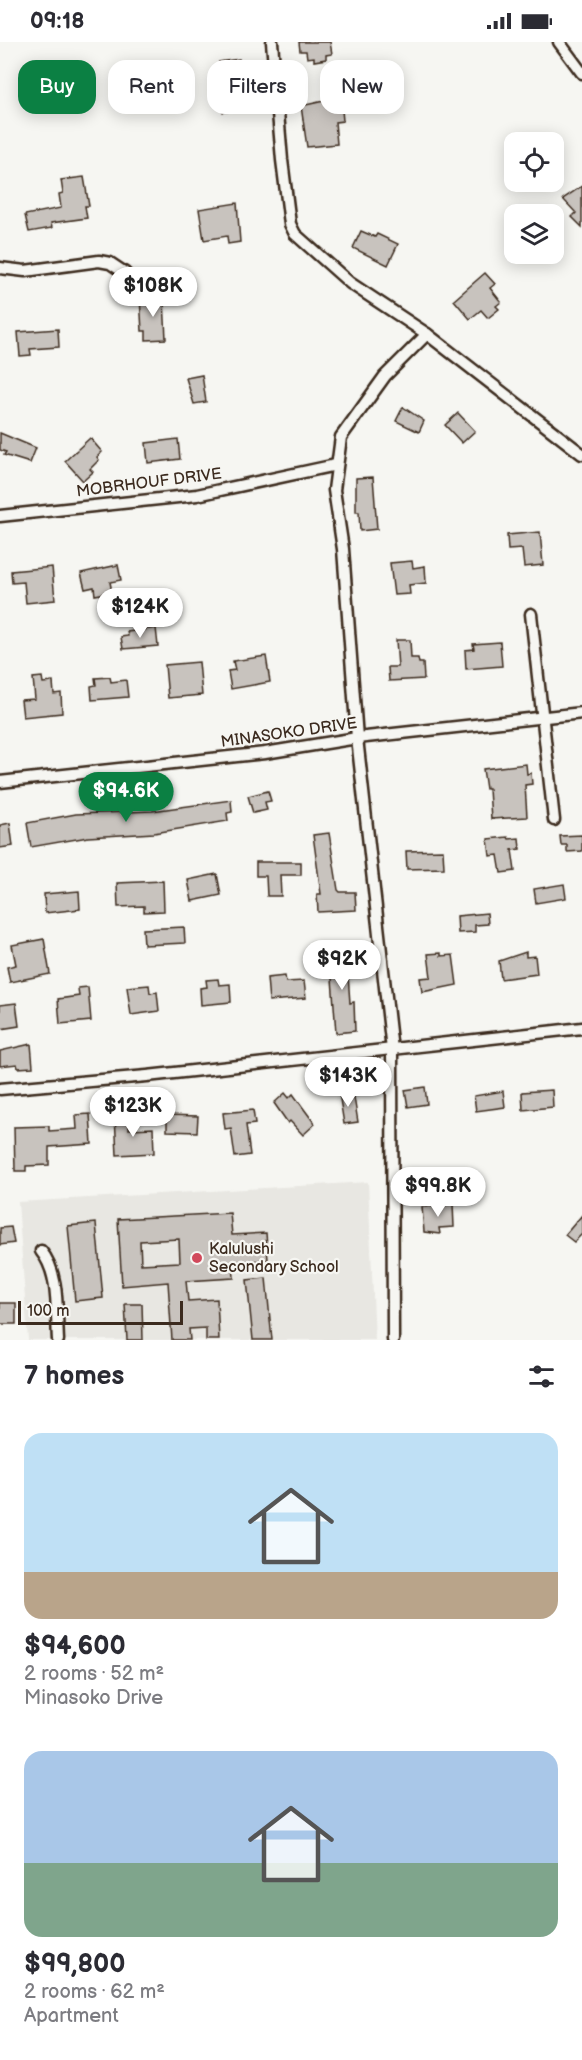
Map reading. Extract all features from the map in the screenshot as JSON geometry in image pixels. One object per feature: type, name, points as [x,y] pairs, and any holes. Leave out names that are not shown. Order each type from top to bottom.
[{"type":"street","points":[[272,42],[282,160],[290,224],[295,234],[350,283],[427,334],[582,454]]},
{"type":"street","points":[[559,42],[582,73]]},
{"type":"street","points":[[0,268],[25,271],[99,261],[110,263],[125,273]]},
{"type":"street","points":[[393,1340],[392,1050],[357,738],[343,549],[334,490],[341,437],[348,425],[385,376],[427,334]]},
{"type":"street","name":"MOBRHOUF DRIVE","points":[[0,516],[197,495],[336,465]]},
{"type":"street","points":[[531,614],[540,718],[554,820]]},
{"type":"street","name":"MINASOKO DRIVE","points":[[0,782],[265,753],[357,738],[582,713]]},
{"type":"street","points":[[0,1089],[392,1050],[582,1028]]},
{"type":"street","points":[[41,1251],[49,1261],[54,1276],[58,1340]]},
{"type":"shaded area","name":"Kalulushi Secondary School","points":[[368,1182],[375,1340],[28,1340],[18,1202]]},
{"type":"building","points":[[299,42],[330,42],[332,54],[326,55],[326,59],[314,61],[314,57],[307,58],[306,51],[300,51]]},
{"type":"building","points":[[320,102],[320,114],[342,114],[343,121],[335,122],[337,144],[307,147],[302,114],[308,114],[308,104]]},
{"type":"building","points":[[84,177],[89,206],[85,206],[87,218],[51,223],[52,228],[29,232],[25,215],[61,208],[59,194],[63,193],[61,180]]},
{"type":"building","points":[[582,186],[582,227],[572,217],[576,213],[563,199]]},
{"type":"building","points":[[237,203],[240,242],[228,244],[227,236],[204,240],[199,209]]},
{"type":"building","points":[[361,231],[375,237],[377,234],[398,244],[388,265],[353,248]]},
{"type":"building","points":[[485,273],[495,284],[490,288],[501,302],[496,306],[499,309],[488,318],[481,310],[470,319],[454,300]]},
{"type":"building","points":[[160,296],[161,300],[164,300],[166,339],[146,340],[146,331],[142,331],[140,297]]},
{"type":"building","points":[[58,329],[59,347],[30,349],[31,355],[20,356],[18,332]]},
{"type":"building","points":[[202,375],[206,402],[194,404],[186,378]]},
{"type":"building","points":[[403,407],[424,421],[419,432],[396,421]]},
{"type":"building","points":[[458,413],[475,431],[462,443],[445,425]]},
{"type":"building","points":[[0,433],[36,448],[30,463],[4,455],[6,452],[0,450]]},
{"type":"building","points":[[90,438],[102,452],[97,457],[99,460],[90,469],[93,472],[83,481],[65,461]]},
{"type":"building","points":[[178,439],[180,459],[148,463],[146,443]]},
{"type":"building","points":[[373,477],[377,529],[360,531],[359,512],[356,512],[356,478]]},
{"type":"building","points":[[540,532],[543,565],[524,567],[522,549],[508,550],[507,535]]},
{"type":"building","points":[[412,561],[413,568],[425,566],[426,583],[409,585],[410,594],[394,595],[390,563]]},
{"type":"building","points":[[118,565],[121,580],[110,582],[112,592],[95,595],[94,587],[85,589],[81,573]]},
{"type":"building","points":[[52,567],[55,600],[26,603],[24,582],[12,583],[11,571]]},
{"type":"building","points":[[156,628],[158,646],[123,649],[121,637],[128,636],[127,632]]},
{"type":"building","points":[[396,640],[410,640],[411,658],[418,658],[419,663],[423,663],[424,679],[389,681],[388,667],[398,667]]},
{"type":"building","points":[[500,642],[502,666],[466,669],[465,650],[474,649],[473,644]]},
{"type":"building","points":[[266,656],[270,682],[231,689],[228,671],[235,670],[233,661]]},
{"type":"building","points":[[199,662],[202,695],[168,698],[165,665]]},
{"type":"building","points":[[42,677],[43,683],[53,682],[54,694],[61,693],[62,713],[23,717],[21,700],[35,699],[33,678]]},
{"type":"building","points":[[110,677],[111,682],[126,680],[128,697],[92,700],[91,686],[96,685],[95,678]]},
{"type":"building","points":[[526,764],[527,774],[531,773],[532,784],[525,785],[527,817],[491,819],[489,789],[486,789],[483,769]]},
{"type":"building","points":[[268,791],[271,801],[265,802],[267,810],[253,813],[248,796]]},
{"type":"building","points":[[231,800],[232,812],[227,813],[228,821],[154,833],[88,837],[31,847],[27,823],[76,814],[152,811]]},
{"type":"building","points":[[10,823],[13,846],[0,848],[0,825]]},
{"type":"building","points":[[329,833],[338,890],[355,892],[356,910],[318,912],[317,894],[321,894],[313,835]]},
{"type":"building","points":[[582,835],[582,851],[567,852],[567,845],[561,845],[560,836]]},
{"type":"building","points":[[508,837],[509,839],[519,838],[520,849],[512,850],[515,871],[501,873],[498,855],[490,856],[488,839]]},
{"type":"building","points":[[443,850],[444,868],[407,869],[406,851]]},
{"type":"building","points":[[256,862],[301,862],[301,875],[280,875],[281,896],[267,896],[266,876],[256,876]]},
{"type":"building","points":[[217,874],[221,895],[192,901],[188,880]]},
{"type":"building","points":[[163,881],[164,911],[144,912],[144,906],[118,907],[117,883]]},
{"type":"building","points":[[564,884],[566,898],[536,903],[534,889]]},
{"type":"building","points":[[79,891],[80,909],[45,913],[44,894]]},
{"type":"building","points":[[487,913],[488,924],[475,925],[475,932],[458,933],[457,916]]},
{"type":"building","points":[[184,927],[185,943],[144,945],[143,929]]},
{"type":"building","points":[[44,939],[50,974],[10,982],[7,967],[16,965],[12,945]]},
{"type":"building","points":[[351,950],[353,975],[348,975],[350,1003],[354,1002],[355,1031],[336,1033],[330,951]]},
{"type":"building","points":[[526,952],[526,957],[535,956],[537,974],[501,979],[499,961]]},
{"type":"building","points":[[441,953],[441,956],[453,955],[457,985],[422,992],[420,978],[431,977],[428,954]]},
{"type":"building","points":[[285,976],[286,982],[304,981],[306,998],[269,1001],[267,978]]},
{"type":"building","points":[[218,979],[219,985],[230,984],[231,1002],[201,1005],[200,988],[207,987],[206,980]]},
{"type":"building","points":[[149,985],[150,993],[157,992],[159,1011],[131,1015],[127,987]]},
{"type":"building","points":[[88,987],[91,1021],[60,1024],[58,999],[79,996],[78,988]]},
{"type":"building","points":[[16,1003],[19,1026],[0,1029],[0,1005]]},
{"type":"building","points":[[31,1044],[33,1067],[18,1068],[17,1064],[0,1066],[0,1051]]},
{"type":"building","points":[[425,1087],[427,1104],[408,1107],[405,1090]]},
{"type":"building","points":[[552,1090],[553,1107],[523,1110],[522,1092]]},
{"type":"building","points":[[353,1091],[358,1122],[344,1124],[339,1093]]},
{"type":"building","points":[[503,1091],[505,1107],[476,1111],[474,1096]]},
{"type":"building","points":[[285,1093],[289,1098],[293,1094],[315,1124],[303,1135],[290,1121],[288,1123],[274,1103]]},
{"type":"building","points":[[253,1110],[255,1124],[246,1125],[250,1155],[235,1157],[231,1128],[225,1129],[223,1113]]},
{"type":"building","points":[[90,1114],[92,1144],[49,1147],[49,1165],[26,1166],[26,1171],[15,1171],[14,1127],[49,1126],[49,1131],[77,1129],[76,1115]]},
{"type":"building","points":[[129,1115],[129,1129],[153,1128],[154,1153],[117,1155],[115,1116]]},
{"type":"building","points":[[167,1115],[198,1116],[197,1132],[167,1131]]},
{"type":"building","points":[[453,1204],[454,1227],[439,1228],[440,1234],[424,1232],[422,1207]]},
{"type":"building","points":[[230,1213],[232,1235],[266,1233],[268,1260],[233,1262],[234,1278],[186,1281],[188,1301],[217,1299],[219,1340],[206,1340],[206,1328],[189,1329],[190,1340],[172,1340],[168,1282],[122,1286],[118,1219]],"holes":[[[179,1239],[180,1262],[141,1264],[140,1241]]]},
{"type":"building","points":[[582,1215],[582,1234],[574,1242],[565,1235]]},
{"type":"building","points":[[96,1223],[103,1298],[75,1301],[68,1226]]},
{"type":"building","points":[[11,1227],[14,1243],[0,1245],[0,1228]]},
{"type":"building","points":[[266,1278],[272,1340],[253,1340],[247,1280]]},
{"type":"building","points":[[0,1303],[16,1303],[16,1324],[0,1324]]},
{"type":"building","points":[[125,1304],[142,1304],[143,1340],[127,1340]]},
{"type":"place","name":"Kalulushi Secondary School","points":[[197,1258]]}]
